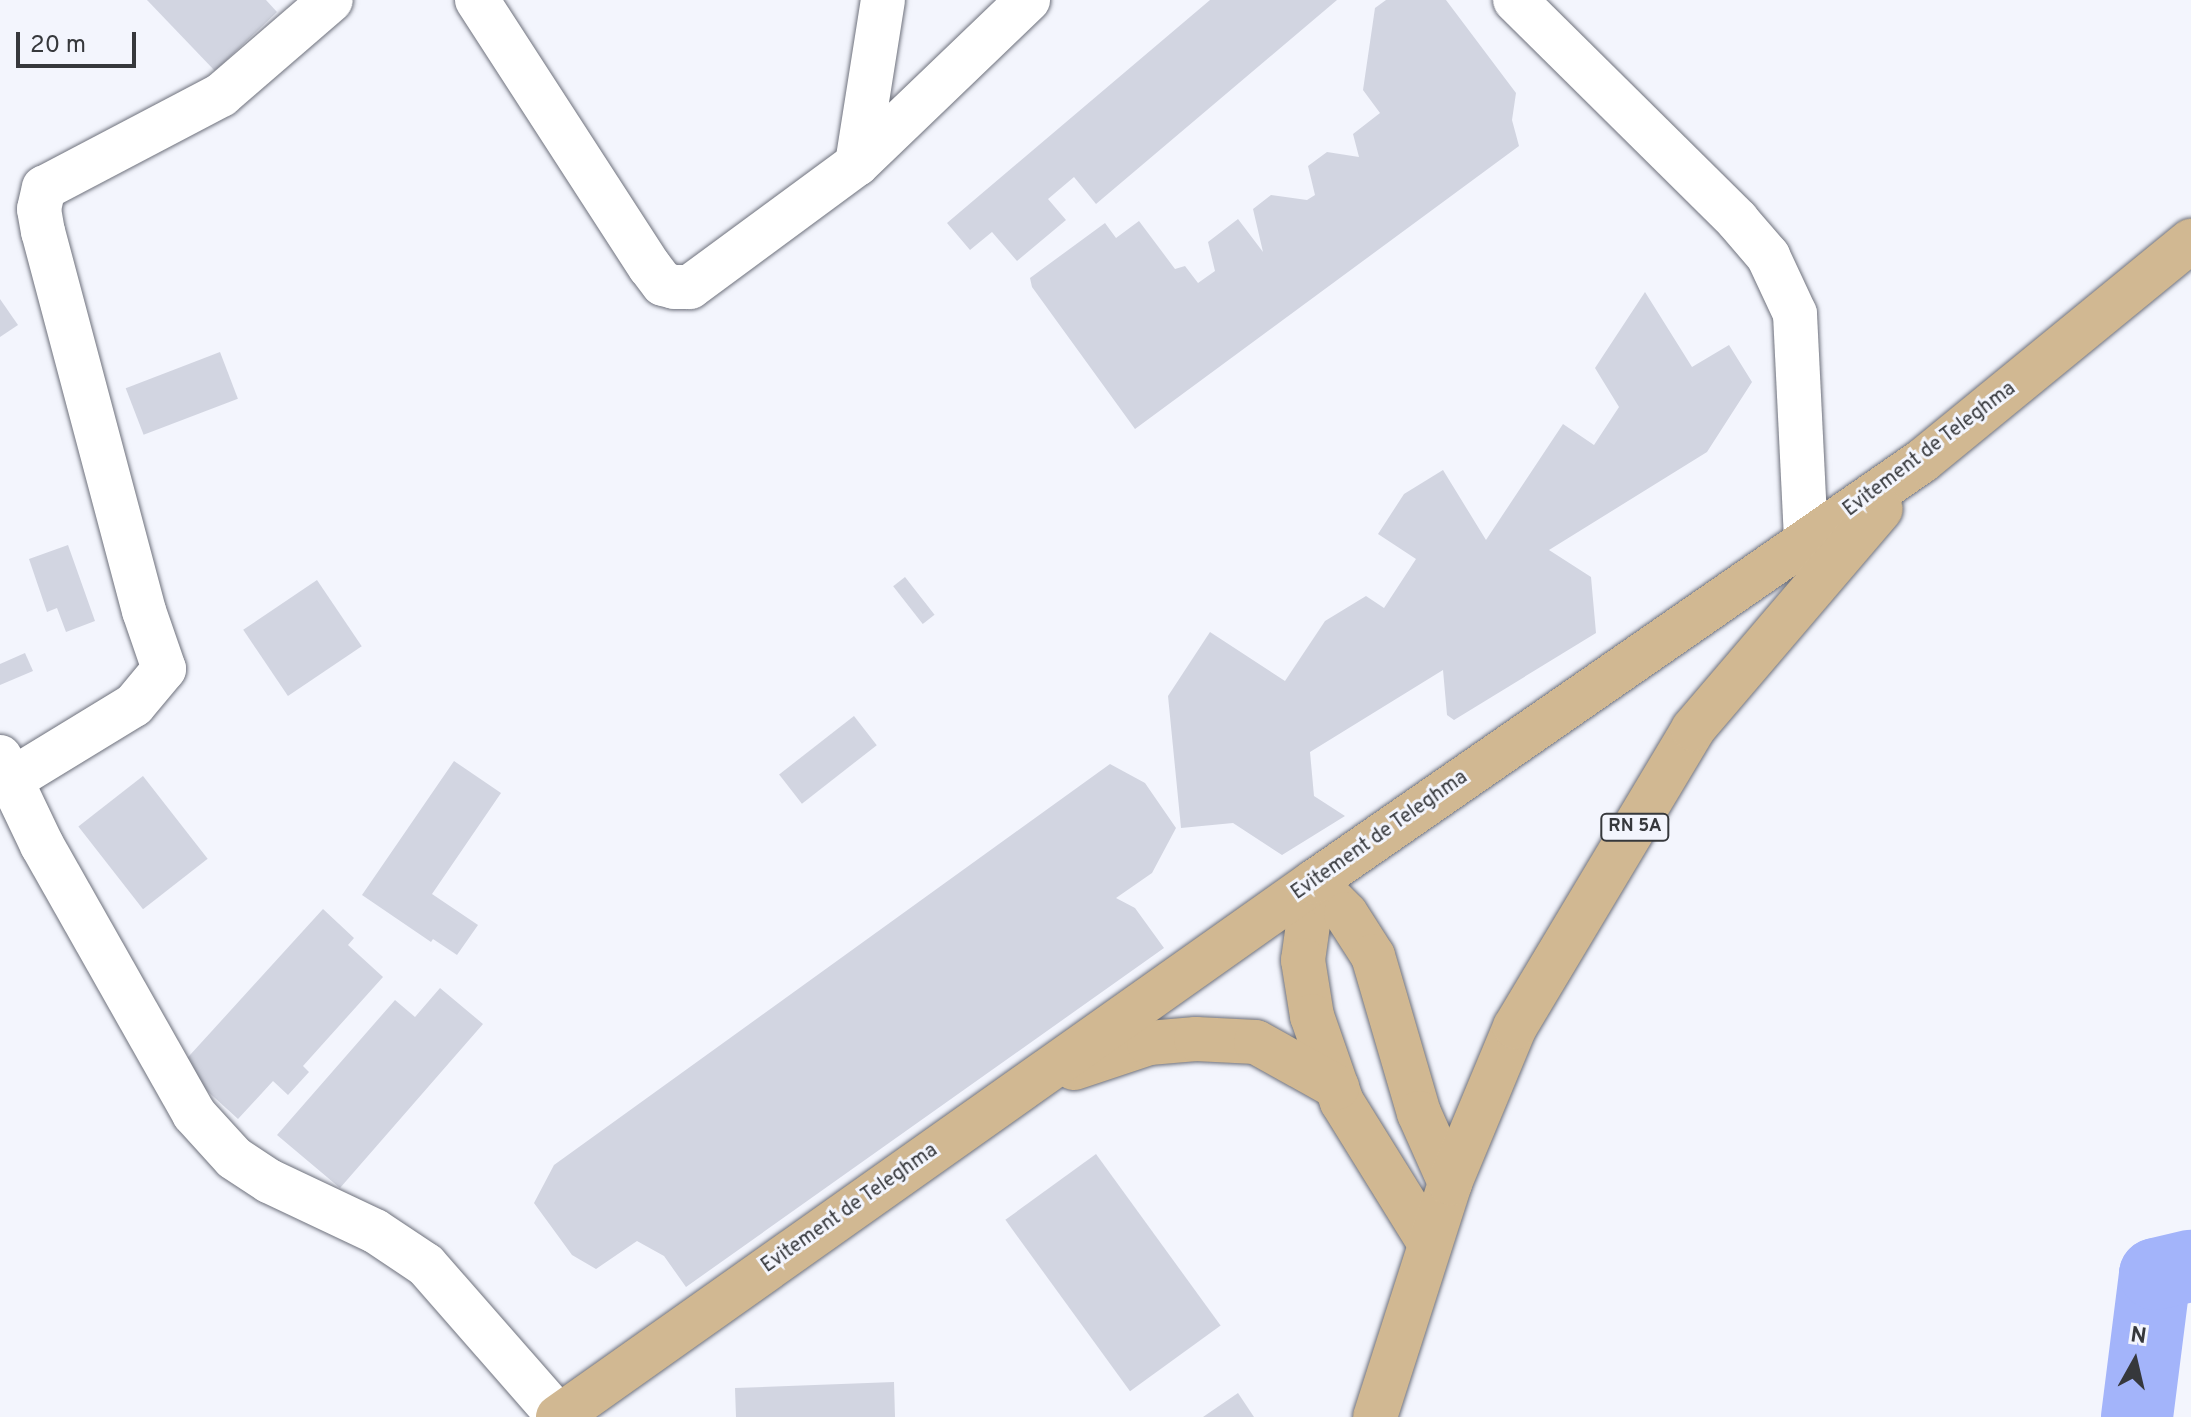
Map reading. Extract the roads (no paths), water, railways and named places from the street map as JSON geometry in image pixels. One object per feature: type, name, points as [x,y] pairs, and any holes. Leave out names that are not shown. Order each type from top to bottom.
[{"type":"main road","name":"Evitement de Teleghma","points":[[558,1417],[1314,882],[1922,461],[2191,241]]},
{"type":"main road","name":"RN 5A","points":[[1375,1417],[1450,1183],[1515,1027],[1693,729],[1922,461]]},
{"type":"main road","points":[[1314,882],[1346,914],[1373,956],[1419,1113],[1450,1183]]},
{"type":"main road","points":[[1314,882],[1303,960],[1312,1016],[1342,1102],[1430,1244]]},
{"type":"main road","points":[[1019,1089],[1149,1043],[1196,1039],[1256,1042],[1337,1087]]},
{"type":"street","points":[[331,0],[221,95],[44,188],[39,209],[43,232],[144,611],[164,669],[134,705],[6,769],[42,845],[194,1114],[234,1158],[269,1181],[375,1231],[426,1265],[558,1417]]},
{"type":"street","points":[[477,0],[663,284],[690,287],[857,164],[1028,0]]},
{"type":"street","points":[[857,164],[883,0]]},
{"type":"street","points":[[1515,0],[1737,220],[1768,256],[1795,314],[1806,542]]},
{"type":"street","points":[[1556,0],[1573,55]]},
{"type":"waterway","points":[[2137,1417],[2155,1274],[2191,1266]]}]
